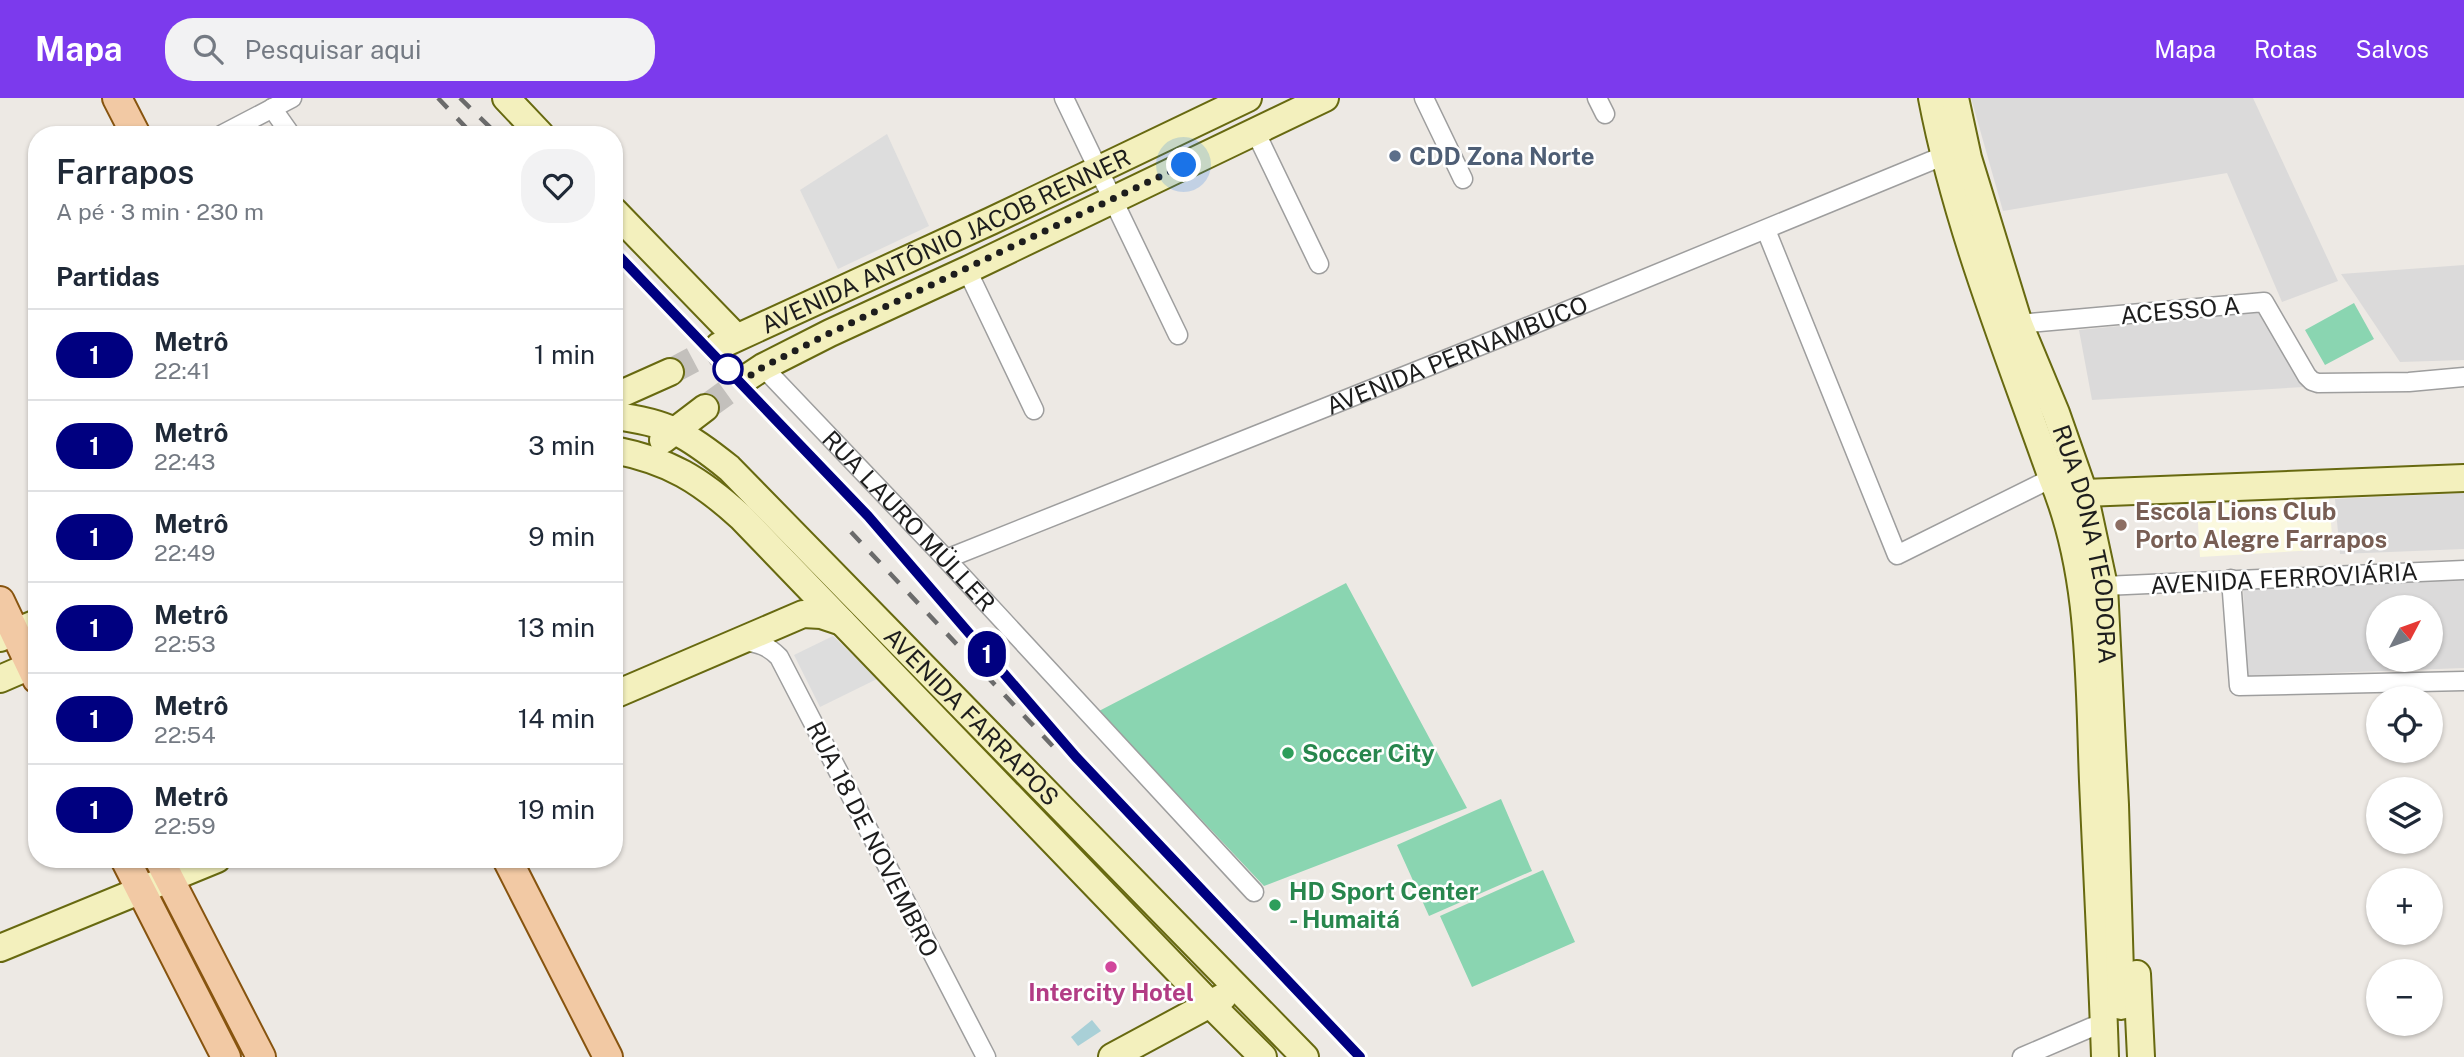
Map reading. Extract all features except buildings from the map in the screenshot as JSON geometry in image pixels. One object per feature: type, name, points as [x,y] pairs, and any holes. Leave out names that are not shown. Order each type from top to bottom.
[{"type":"main road","points":[[117,98],[131,126]]},
{"type":"main road","points":[[506,98],[532,126]]},
{"type":"main road","name":"AVENIDA ANTÔNIO JACOB RENNER","points":[[755,372],[830,333],[1325,98]]},
{"type":"main road","name":"RUA DONA TEODORA","points":[[1932,98],[2066,443],[2074,500],[2087,656],[2106,1014]]},
{"type":"main road","name":"RUA DONA TEODORA","points":[[1955,98],[1955,157],[1985,287],[2052,478],[2074,500],[2104,586],[2118,881],[2106,1014]]},
{"type":"main road","name":"AVENIDA ANTÔNIO JACOB RENNER","points":[[623,221],[727,342],[991,221],[1243,99]]},
{"type":"main road","points":[[1049,193],[1045,203],[1047,211],[1062,224]]},
{"type":"main road","points":[[991,221],[1002,225],[1007,232],[1008,240],[1003,252]]},
{"type":"main road","points":[[816,300],[830,333]]},
{"type":"main road","points":[[623,393],[670,372]]},
{"type":"main road","points":[[623,443],[651,445],[677,430],[705,408],[706,426],[711,441],[729,468]]},
{"type":"main road","name":"AVENIDA FARRAPOS","points":[[623,417],[652,422],[677,430],[729,468],[1305,1057]]},
{"type":"main road","name":"AVENIDA FARRAPOS","points":[[623,450],[692,477],[741,517],[1263,1057]]},
{"type":"main road","points":[[2074,500],[2464,478]]},
{"type":"main road","points":[[0,601],[28,652]]},
{"type":"main road","points":[[623,691],[803,614],[821,614],[842,622]]},
{"type":"main road","points":[[0,678],[28,668]]},
{"type":"main road","points":[[130,868],[226,1057]]},
{"type":"main road","points":[[512,868],[608,1057]]},
{"type":"main road","points":[[0,948],[141,891],[165,869],[261,1057]]},
{"type":"main road","points":[[2118,881],[2135,937],[2141,1057]]},
{"type":"main road","points":[[1112,1057],[1237,989]]},
{"type":"main road","points":[[2093,1057],[2106,1014]]},
{"type":"main road","points":[[2105,1057],[2106,1014]]},
{"type":"main road","points":[[2106,1014],[2123,1057]]},
{"type":"street","points":[[238,126],[292,98]]},
{"type":"street","points":[[1064,98],[1178,335]]},
{"type":"street","points":[[1424,98],[1463,179]]},
{"type":"street","points":[[272,108],[285,126]]},
{"type":"street","points":[[1255,131],[1320,264]]},
{"type":"street","name":"AVENIDA PERNAMBUCO","points":[[946,559],[1766,230],[1955,157]]},
{"type":"street","points":[[1766,230],[1897,555],[2052,478],[2060,469],[2066,443]]},
{"type":"street","points":[[967,270],[1034,410]]},
{"type":"street","name":"ACESSO A","points":[[2019,324],[2264,302],[2312,381],[2409,382],[2464,377]]},
{"type":"street","name":"RUA LAURO MÜLLER","points":[[755,372],[946,559],[1254,892]]},
{"type":"street","name":"AVENIDA FERROVIÁRIA","points":[[2104,586],[2464,570]]},
{"type":"street","points":[[2231,579],[2239,686],[2464,681]]},
{"type":"street","name":"RUA 18 DE NOVEMBRO","points":[[744,641],[771,648],[779,657],[986,1057]]},
{"type":"street","points":[[2022,1057],[2106,1014]]},
{"type":"shaded area","points":[[1971,98],[2253,98],[2338,281],[2282,302],[2227,173],[2003,211]]},
{"type":"shaded area","points":[[887,134],[929,226],[838,269],[800,190]]},
{"type":"shaded area","points":[[2464,265],[2464,360],[2400,362],[2341,274]]},
{"type":"shaded area","points":[[2261,312],[2304,387],[2092,400],[2079,330]]},
{"type":"shaded area","points":[[2464,493],[2464,549],[2340,554],[2335,499]]},
{"type":"shaded area","points":[[2329,497],[2333,549],[2200,557],[2197,506]]},
{"type":"shaded area","points":[[2464,578],[2464,668],[2443,669],[2443,595],[2366,595],[2366,672],[2247,676],[2243,587]]},
{"type":"shaded area","points":[[833,636],[877,679],[820,707],[794,655]]},
{"type":"green space","points":[[2354,303],[2374,339],[2325,365],[2305,330]]},
{"type":"green space","name":"Soccer City","points":[[1346,583],[1467,808],[1264,886],[1099,711]]},
{"type":"green space","points":[[1501,799],[1532,871],[1429,916],[1397,845]]},
{"type":"green space","points":[[1543,870],[1575,942],[1472,987],[1440,916]]},
{"type":"water","points":[[1092,1020],[1101,1031],[1078,1046],[1071,1037]]},
{"type":"tunnel","points":[[670,372],[719,346]]},
{"type":"tunnel","points":[[705,408],[748,377]]},
{"type":"railway","points":[[438,98],[464,126]]},
{"type":"railway","points":[[460,98],[489,126]]},
{"type":"railway","points":[[868,516],[1076,757],[1360,1057]]},
{"type":"railway","points":[[851,532],[1062,756]]},
{"type":"metro line","name":"1","points":[[623,260],[868,516],[1076,757],[1360,1057]]},
{"type":"place","name":"CDD Zona Norte","points":[[1395,156]]},
{"type":"place","name":"Escola Lions Club Porto Alegre Farrapos","points":[[2121,525]]},
{"type":"place","name":"Soccer City","points":[[1288,753]]},
{"type":"place","name":"HD Sport Center - Humaitá","points":[[1275,905]]},
{"type":"place","name":"Intercity Hotel","points":[[1111,967]]},
{"type":"route","points":[[728,369],[748,377],[830,333],[1184,165]]}]
